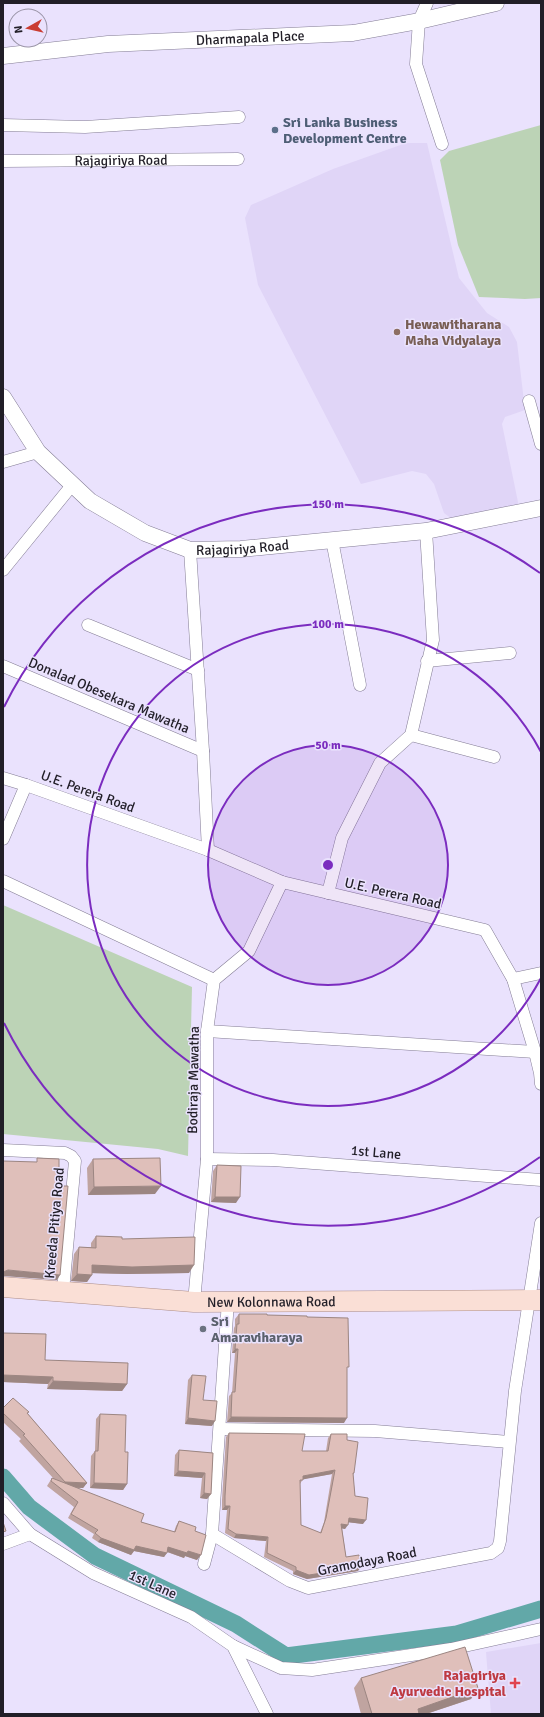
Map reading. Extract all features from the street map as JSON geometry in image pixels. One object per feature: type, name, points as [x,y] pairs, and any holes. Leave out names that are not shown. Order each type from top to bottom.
[{"type":"main road","name":"New Kolonnawa Road","points":[[3,1287],[194,1302],[534,1300]]},
{"type":"street","points":[[427,3],[419,22],[416,64],[442,144]]},
{"type":"street","name":"Dharmapala Place","points":[[3,56],[108,44],[353,33],[419,22],[496,3]]},
{"type":"street","points":[[3,125],[85,127],[239,117]]},
{"type":"street","name":"Rajagiriya Road","points":[[3,161],[238,159]]},
{"type":"street","name":"Rajagiriya Road","points":[[3,397],[38,452],[90,502],[145,533],[190,550],[241,549],[426,531],[541,508]]},
{"type":"street","points":[[530,400],[541,444]]},
{"type":"street","points":[[3,462],[38,452]]},
{"type":"street","points":[[3,570],[73,484]]},
{"type":"street","points":[[328,893],[342,838],[380,763],[411,735],[433,640],[426,531]]},
{"type":"street","points":[[332,540],[360,685]]},
{"type":"street","name":"Donalad Obesekara Mawatha","points":[[190,550],[208,850]]},
{"type":"street","points":[[88,625],[198,670]]},
{"type":"street","points":[[427,661],[510,653]]},
{"type":"street","name":"Donalad Obesekara Mawatha","points":[[3,666],[203,751]]},
{"type":"street","points":[[411,735],[494,757]]},
{"type":"street","name":"U.E. Perera Road","points":[[3,778],[208,850],[282,882],[485,930],[513,979],[535,1052],[541,1084]]},
{"type":"street","points":[[3,840],[26,785]]},
{"type":"street","points":[[3,881],[214,980],[249,951],[282,882]]},
{"type":"street","points":[[513,979],[541,973]]},
{"type":"street","name":"Bodiraja Mawatha","points":[[194,1302],[207,1159],[207,1031],[214,980]]},
{"type":"street","points":[[207,1031],[535,1052]]},
{"type":"street","name":"Kreeda Pitiya Road","points":[[3,1150],[65,1153],[71,1156],[75,1161],[63,1291]]},
{"type":"street","name":"1st Lane","points":[[207,1159],[273,1160],[541,1180]]},
{"type":"street","points":[[534,1300],[541,1223]]},
{"type":"street","name":"Gramodaya Road","points":[[212,1534],[290,1581],[308,1588],[491,1552],[498,1548],[500,1541],[509,1442],[534,1300]]},
{"type":"street","points":[[204,1564],[212,1534],[228,1301]]},
{"type":"street","points":[[220,1429],[375,1431],[509,1442]]},
{"type":"street","name":"1st Lane","points":[[3,1503],[30,1534],[93,1573],[191,1617],[233,1646],[266,1714]]},
{"type":"street","points":[[3,1544],[30,1534]]},
{"type":"street","points":[[233,1646],[281,1668],[312,1670],[451,1649],[541,1629]]},
{"type":"shaded area","name":"Hewawitharana Maha Vidyalaya","points":[[406,143],[427,143],[459,278],[487,313],[509,327],[517,342],[525,410],[505,417],[502,424],[519,507],[452,519],[444,513],[434,484],[426,474],[412,471],[361,484],[258,285],[245,218],[251,205],[333,169]]},
{"type":"shaded area","name":"Rajagiriya Ayurvedic Hospital","points":[[541,1643],[541,1714],[491,1714],[486,1652]]},
{"type":"green space","points":[[541,125],[541,298],[525,299],[479,297],[458,245],[440,160],[449,151]]},
{"type":"green space","points":[[3,905],[192,987],[188,1156],[158,1149],[3,1134]]},
{"type":"building","points":[[37,1158],[59,1159],[59,1186],[68,1186],[60,1275],[8,1270],[3,1272],[3,1161],[37,1162]]},
{"type":"building","points":[[160,1158],[161,1186],[94,1187],[93,1159]]},
{"type":"building","points":[[217,1165],[241,1166],[240,1197],[215,1197]]},
{"type":"building","points":[[96,1236],[122,1237],[122,1239],[195,1237],[194,1265],[132,1267],[92,1265],[92,1275],[77,1274],[79,1247],[96,1248]]},
{"type":"building","points":[[239,1314],[348,1318],[349,1367],[347,1367],[347,1418],[231,1417],[232,1392],[235,1392],[238,1349],[235,1349]]},
{"type":"building","points":[[3,1333],[46,1334],[45,1360],[128,1363],[127,1384],[53,1381],[53,1377],[3,1375]]},
{"type":"building","points":[[192,1375],[206,1376],[203,1400],[217,1401],[215,1421],[188,1418]]},
{"type":"building","points":[[13,1398],[29,1412],[27,1413],[87,1483],[65,1482],[23,1435],[25,1434],[3,1413],[3,1408]]},
{"type":"building","points":[[100,1414],[126,1415],[125,1452],[128,1452],[127,1484],[94,1483],[95,1451],[98,1451]]},
{"type":"building","points":[[229,1433],[305,1434],[302,1451],[328,1451],[331,1434],[347,1434],[347,1440],[358,1442],[353,1473],[355,1496],[368,1498],[366,1520],[349,1518],[348,1525],[341,1524],[346,1557],[359,1555],[361,1567],[309,1575],[296,1570],[296,1567],[267,1553],[268,1537],[236,1534],[228,1529],[230,1506],[225,1506]],"holes":[[[335,1470],[326,1518],[321,1533],[301,1525],[300,1480],[303,1480],[303,1476]]]},
{"type":"building","points":[[179,1450],[213,1453],[211,1494],[204,1493],[205,1473],[178,1471]]},
{"type":"building","points":[[52,1478],[144,1514],[141,1522],[175,1532],[179,1521],[196,1527],[195,1531],[206,1535],[201,1555],[188,1551],[187,1553],[168,1547],[167,1553],[136,1546],[134,1550],[101,1538],[95,1533],[98,1530],[71,1514],[78,1502],[51,1481]]},
{"type":"building","points":[[3,1522],[6,1531],[3,1532]]},
{"type":"building","points":[[465,1647],[478,1688],[418,1709],[419,1714],[372,1714],[361,1678]]},
{"type":"waterway","points":[[3,1477],[29,1507],[95,1556],[236,1624],[286,1656],[457,1634],[541,1609]]},
{"type":"place","name":"Sri Lanka Business Development Centre","points":[[275,130]]},
{"type":"place","name":"Hewawitharana Maha Vidyalaya","points":[[397,332]]},
{"type":"place","name":"Sri Amaraviharaya","points":[[203,1329]]},
{"type":"place","name":"Rajagiriya Ayurvedic Hospital","points":[[515,1683]]}]
